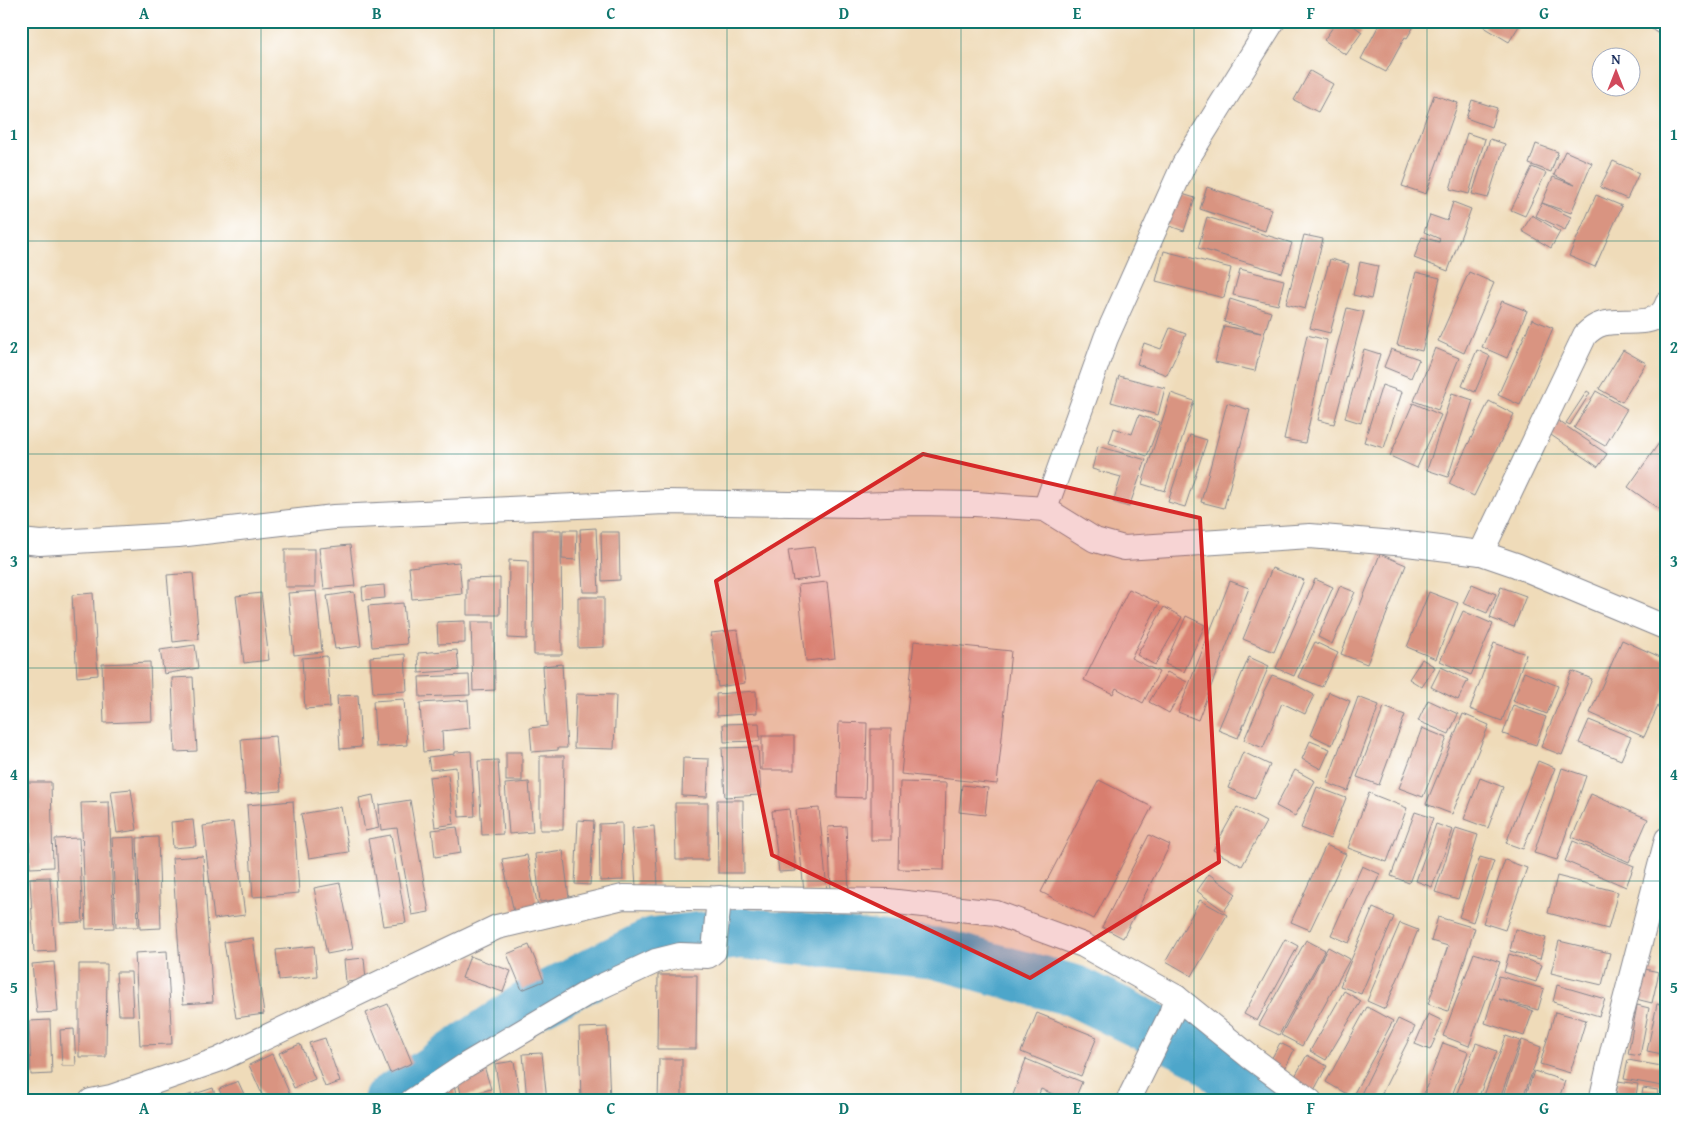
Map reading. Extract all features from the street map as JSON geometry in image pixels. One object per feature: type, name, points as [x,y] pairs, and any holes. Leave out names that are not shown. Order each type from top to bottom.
[{"type":"street","points":[[1045,509],[1106,338],[1184,164],[1273,21]]},
{"type":"street","points":[[1662,21],[1667,24]]},
{"type":"street","points":[[1481,553],[1585,335],[1603,323],[1647,321],[1657,318],[1665,310],[1667,304]]},
{"type":"street","points":[[21,541],[40,543],[178,535],[334,517],[665,502],[858,506],[915,503],[975,504],[1045,509],[1095,540],[1124,548],[1310,536],[1407,544],[1481,553],[1516,565],[1667,628]]},
{"type":"street","points":[[1601,1101],[1617,1031],[1667,838]]},
{"type":"street","points":[[91,1101],[111,1097],[218,1060],[496,927],[623,897],[718,906],[888,901],[996,913],[1083,944],[1248,1056],[1310,1101]]},
{"type":"street","points":[[412,1101],[466,1065],[589,992],[656,961],[680,955],[708,956],[714,951],[718,906]]},
{"type":"street","points":[[1128,1101],[1174,1006]]},
{"type":"highlighted area","points":[[923,454],[1200,518],[1219,862],[1030,978],[772,855],[716,581]]},
{"type":"building","points":[[1337,21],[1347,21],[1362,32],[1346,55],[1324,40]]},
{"type":"building","points":[[1376,21],[1417,21],[1407,38],[1405,37],[1386,72],[1361,59],[1380,23]]},
{"type":"building","points":[[1487,21],[1522,21],[1509,42],[1484,27]]},
{"type":"building","points":[[1310,71],[1333,84],[1318,112],[1294,100]]},
{"type":"building","points":[[1434,95],[1458,103],[1426,194],[1402,186]]},
{"type":"building","points":[[1472,100],[1497,108],[1491,127],[1466,118]]},
{"type":"building","points":[[1467,133],[1485,139],[1469,194],[1450,189]]},
{"type":"building","points":[[1490,139],[1505,144],[1488,198],[1472,194]]},
{"type":"building","points":[[1536,144],[1558,152],[1551,172],[1529,164]]},
{"type":"building","points":[[1565,151],[1592,163],[1571,213],[1542,203],[1553,177],[1575,185],[1554,175]]},
{"type":"building","points":[[1613,161],[1639,173],[1627,199],[1600,187]]},
{"type":"building","points":[[1532,167],[1546,173],[1525,216],[1511,210]]},
{"type":"building","points":[[1207,187],[1272,209],[1265,231],[1200,209]]},
{"type":"building","points":[[1179,193],[1195,198],[1184,231],[1167,225]]},
{"type":"building","points":[[1596,195],[1622,206],[1595,267],[1569,256]]},
{"type":"building","points":[[1453,202],[1471,209],[1448,271],[1414,258],[1422,237],[1439,242],[1440,239],[1424,232],[1430,215],[1447,221]]},
{"type":"building","points":[[1542,203],[1571,217],[1565,230],[1536,216]]},
{"type":"building","points":[[1532,215],[1560,232],[1551,248],[1522,231]]},
{"type":"building","points":[[1207,217],[1292,243],[1282,273],[1198,248]]},
{"type":"building","points":[[1304,235],[1323,239],[1305,309],[1286,304]]},
{"type":"building","points":[[1164,251],[1231,268],[1224,298],[1156,281]]},
{"type":"building","points":[[1330,259],[1349,264],[1330,333],[1310,328]]},
{"type":"building","points":[[1360,262],[1378,266],[1371,299],[1353,295]]},
{"type":"building","points":[[1240,269],[1284,280],[1278,305],[1233,295]]},
{"type":"building","points":[[1416,272],[1440,278],[1422,351],[1397,345]]},
{"type":"building","points":[[1469,272],[1494,283],[1464,353],[1438,341]]},
{"type":"building","points":[[1230,299],[1271,312],[1255,371],[1215,362],[1224,326],[1261,333],[1224,322]]},
{"type":"building","points":[[1502,301],[1527,311],[1507,358],[1482,347]]},
{"type":"building","points":[[1347,308],[1364,312],[1334,424],[1318,420]]},
{"type":"building","points":[[1532,319],[1553,328],[1520,405],[1498,395]]},
{"type":"building","points":[[1170,328],[1186,334],[1167,375],[1137,364],[1144,343],[1161,349]]},
{"type":"building","points":[[1307,335],[1327,340],[1305,443],[1284,439]]},
{"type":"building","points":[[1435,348],[1459,358],[1438,410],[1414,401]]},
{"type":"building","points":[[1364,349],[1380,354],[1361,423],[1345,418]]},
{"type":"building","points":[[1391,349],[1419,359],[1411,378],[1384,367]]},
{"type":"building","points":[[1477,350],[1490,356],[1475,392],[1462,386]]},
{"type":"building","points":[[1623,350],[1646,363],[1622,402],[1599,389]]},
{"type":"building","points":[[1119,376],[1165,388],[1158,415],[1111,402]]},
{"type":"building","points":[[1382,385],[1402,392],[1384,448],[1364,442]]},
{"type":"building","points":[[1587,391],[1590,393],[1570,425],[1566,423]]},
{"type":"building","points":[[1596,391],[1627,409],[1605,446],[1574,428]]},
{"type":"building","points":[[1171,393],[1194,401],[1165,491],[1142,484]]},
{"type":"building","points":[[1452,393],[1473,400],[1448,477],[1427,470]]},
{"type":"building","points":[[1489,401],[1514,414],[1474,496],[1449,484]]},
{"type":"building","points":[[1227,403],[1250,410],[1224,508],[1201,502]]},
{"type":"building","points":[[1413,403],[1441,415],[1417,468],[1390,456]]},
{"type":"building","points":[[1139,415],[1160,422],[1147,456],[1109,443],[1114,428],[1132,434]]},
{"type":"building","points":[[1557,420],[1607,454],[1598,467],[1548,433]]},
{"type":"building","points":[[1190,435],[1207,440],[1185,507],[1168,502]]},
{"type":"building","points":[[1664,436],[1667,438],[1667,507],[1663,512],[1628,487]]},
{"type":"building","points":[[1098,446],[1146,460],[1129,507],[1113,502],[1121,477],[1092,469]]},
{"type":"building","points":[[596,528],[599,592],[583,592],[580,529]]},
{"type":"building","points":[[533,530],[561,530],[562,655],[534,655]]},
{"type":"building","points":[[563,530],[577,530],[576,560],[562,559]]},
{"type":"building","points":[[601,532],[619,532],[620,580],[602,581]]},
{"type":"building","points":[[350,545],[355,586],[324,589],[319,548]]},
{"type":"building","points":[[814,547],[819,577],[793,581],[788,550]]},
{"type":"building","points":[[285,549],[315,549],[315,587],[285,587]]},
{"type":"building","points":[[1380,554],[1406,565],[1367,664],[1341,654]]},
{"type":"building","points":[[509,560],[528,561],[527,639],[508,638]]},
{"type":"building","points":[[459,562],[462,594],[412,599],[409,567]]},
{"type":"building","points":[[1272,568],[1304,580],[1274,652],[1243,639]]},
{"type":"building","points":[[193,573],[199,639],[173,642],[167,575]]},
{"type":"building","points":[[500,578],[500,615],[467,615],[467,579]]},
{"type":"building","points":[[1315,579],[1333,587],[1294,676],[1276,668]]},
{"type":"building","points":[[1230,581],[1249,588],[1198,720],[1178,712]]},
{"type":"building","points":[[827,582],[835,658],[806,661],[798,585]]},
{"type":"building","points":[[1472,584],[1496,594],[1487,613],[1463,603]]},
{"type":"building","points":[[384,585],[385,598],[363,600],[362,587]]},
{"type":"building","points":[[1340,586],[1355,592],[1332,644],[1318,637]]},
{"type":"building","points":[[1501,587],[1526,596],[1514,627],[1490,618]]},
{"type":"building","points":[[21,588],[23,588],[23,626],[21,626]]},
{"type":"building","points":[[1129,589],[1159,603],[1131,658],[1159,672],[1143,703],[1116,688],[1113,694],[1084,680]]},
{"type":"building","points":[[316,591],[322,652],[294,655],[288,593]]},
{"type":"building","points":[[354,592],[361,646],[335,649],[327,596]]},
{"type":"building","points":[[1429,592],[1458,603],[1436,659],[1407,647]]},
{"type":"building","points":[[93,593],[98,675],[77,677],[72,595]]},
{"type":"building","points":[[261,593],[269,660],[244,663],[236,596]]},
{"type":"building","points":[[578,597],[604,597],[604,647],[578,648]]},
{"type":"building","points":[[403,603],[407,644],[372,647],[368,606]]},
{"type":"building","points":[[1164,607],[1182,617],[1155,665],[1137,655]]},
{"type":"building","points":[[1463,611],[1493,624],[1471,675],[1440,661]]},
{"type":"building","points":[[1186,616],[1205,625],[1184,672],[1165,664]]},
{"type":"building","points":[[465,621],[465,643],[438,644],[437,622]]},
{"type":"building","points":[[471,622],[494,622],[495,690],[473,691]]},
{"type":"building","points":[[738,630],[745,683],[718,687],[711,633]]},
{"type":"building","points":[[1622,640],[1667,660],[1667,686],[1644,737],[1590,713]]},
{"type":"building","points":[[914,641],[1011,651],[997,784],[901,774]]},
{"type":"building","points":[[1315,642],[1338,653],[1322,687],[1298,677]]},
{"type":"building","points":[[1494,643],[1526,654],[1502,721],[1470,709]]},
{"type":"building","points":[[195,645],[198,668],[164,674],[160,650]]},
{"type":"building","points":[[457,650],[459,670],[419,673],[418,653]]},
{"type":"building","points":[[405,654],[407,691],[373,693],[370,657]]},
{"type":"building","points":[[327,656],[330,707],[305,709],[302,658]]},
{"type":"building","points":[[1249,657],[1269,666],[1238,738],[1218,730]]},
{"type":"building","points":[[1422,659],[1435,667],[1422,687],[1409,679]]},
{"type":"building","points":[[150,662],[152,721],[104,723],[102,664]]},
{"type":"building","points":[[562,664],[567,748],[532,752],[530,728],[547,726],[543,666]]},
{"type":"building","points":[[1441,667],[1468,680],[1458,700],[1431,687]]},
{"type":"building","points":[[1572,671],[1592,679],[1562,755],[1541,747]]},
{"type":"building","points":[[1167,672],[1187,682],[1169,713],[1149,702]]},
{"type":"building","points":[[1524,672],[1558,686],[1547,714],[1513,701]]},
{"type":"building","points":[[469,675],[470,695],[420,697],[419,677]]},
{"type":"building","points":[[1272,675],[1291,682],[1314,695],[1305,714],[1282,703],[1263,748],[1244,740]]},
{"type":"building","points":[[193,677],[197,751],[175,752],[172,678]]},
{"type":"building","points":[[756,691],[757,713],[717,716],[716,694]]},
{"type":"building","points":[[1329,692],[1350,701],[1332,745],[1311,735]]},
{"type":"building","points":[[576,694],[616,695],[614,749],[574,748]]},
{"type":"building","points":[[358,695],[361,747],[340,749],[337,696]]},
{"type":"building","points":[[1358,697],[1379,705],[1348,791],[1327,783]]},
{"type":"building","points":[[404,699],[407,745],[376,747],[373,701]]},
{"type":"building","points":[[468,700],[470,728],[442,731],[443,750],[423,752],[420,703]]},
{"type":"building","points":[[1428,700],[1458,714],[1449,734],[1418,721]]},
{"type":"building","points":[[1513,705],[1546,717],[1536,745],[1503,734]]},
{"type":"building","points":[[1384,707],[1405,715],[1379,785],[1357,777]]},
{"type":"building","points":[[1463,714],[1489,725],[1452,814],[1426,804]]},
{"type":"building","points":[[1589,720],[1631,737],[1621,760],[1579,743]]},
{"type":"building","points":[[839,722],[867,723],[865,798],[837,797]]},
{"type":"building","points":[[759,723],[760,741],[724,742],[723,724]]},
{"type":"building","points":[[1422,728],[1447,738],[1423,797],[1399,788]]},
{"type":"building","points":[[871,729],[891,729],[891,840],[871,840]]},
{"type":"building","points":[[276,736],[281,791],[245,794],[241,739]]},
{"type":"building","points":[[762,736],[794,736],[794,770],[762,770]]},
{"type":"building","points":[[1310,741],[1330,749],[1321,769],[1302,759]]},
{"type":"building","points":[[758,747],[761,795],[725,797],[722,748]]},
{"type":"building","points":[[471,751],[475,816],[459,817],[456,767],[430,770],[428,757]]},
{"type":"building","points":[[506,752],[522,752],[522,781],[506,781]]},
{"type":"building","points":[[1243,752],[1270,765],[1255,799],[1228,788]]},
{"type":"building","points":[[540,756],[564,756],[563,830],[540,830]]},
{"type":"building","points":[[683,758],[709,759],[707,797],[682,796]]},
{"type":"building","points":[[498,760],[503,834],[482,835],[478,761]]},
{"type":"building","points":[[1538,761],[1555,768],[1523,849],[1506,843]]},
{"type":"building","points":[[1562,768],[1586,776],[1557,860],[1534,853]]},
{"type":"building","points":[[1295,770],[1315,781],[1295,816],[1276,806]]},
{"type":"building","points":[[448,775],[454,824],[435,827],[429,777]]},
{"type":"building","points":[[1480,778],[1503,787],[1488,828],[1464,819]]},
{"type":"building","points":[[1099,780],[1152,807],[1094,919],[1041,892]]},
{"type":"building","points":[[28,782],[51,782],[53,867],[30,868]]},
{"type":"building","points":[[529,782],[533,832],[509,834],[505,784]]},
{"type":"building","points":[[900,782],[946,783],[944,870],[898,869]]},
{"type":"building","points":[[962,785],[988,788],[985,815],[959,812]]},
{"type":"building","points":[[1317,787],[1346,798],[1330,839],[1301,828]]},
{"type":"building","points":[[131,789],[137,830],[117,833],[111,791]]},
{"type":"building","points":[[21,790],[23,790],[24,875],[21,875]]},
{"type":"building","points":[[1369,793],[1407,808],[1387,862],[1348,848]]},
{"type":"building","points":[[1591,794],[1648,819],[1629,862],[1572,837]]},
{"type":"building","points":[[373,795],[379,828],[365,831],[359,798]]},
{"type":"building","points":[[410,800],[429,912],[412,915],[397,828],[381,830],[379,805]]},
{"type":"building","points":[[717,800],[743,800],[744,873],[718,873]]},
{"type":"building","points":[[293,801],[299,893],[253,897],[247,805]]},
{"type":"building","points":[[109,802],[114,928],[86,929],[81,803]]},
{"type":"building","points":[[675,803],[708,803],[708,860],[676,860]]},
{"type":"building","points":[[341,807],[349,852],[309,858],[301,814]]},
{"type":"building","points":[[1237,807],[1266,822],[1242,866],[1213,850]]},
{"type":"building","points":[[819,808],[827,890],[804,892],[796,810]]},
{"type":"building","points":[[789,809],[796,871],[779,872],[772,811]]},
{"type":"building","points":[[1415,812],[1433,818],[1409,883],[1391,876]]},
{"type":"building","points":[[193,820],[196,846],[173,848],[171,822]]},
{"type":"building","points":[[578,820],[594,821],[590,885],[575,884]]},
{"type":"building","points":[[233,822],[245,915],[214,919],[203,826]]},
{"type":"building","points":[[622,823],[623,880],[600,881],[599,824]]},
{"type":"building","points":[[1436,824],[1453,830],[1432,887],[1416,881]]},
{"type":"building","points":[[654,826],[658,885],[636,886],[632,828]]},
{"type":"building","points":[[846,826],[849,892],[831,892],[828,827]]},
{"type":"building","points":[[457,827],[461,853],[435,857],[432,830]]},
{"type":"building","points":[[1456,828],[1478,835],[1458,899],[1435,892]]},
{"type":"building","points":[[391,835],[406,923],[383,926],[368,839]]},
{"type":"building","points":[[1149,835],[1170,845],[1123,938],[1102,927]]},
{"type":"building","points":[[135,837],[138,927],[116,927],[112,838]]},
{"type":"building","points":[[158,837],[161,928],[140,929],[137,838]]},
{"type":"building","points":[[79,838],[83,922],[60,923],[55,839]]},
{"type":"building","points":[[1573,841],[1634,866],[1626,887],[1565,861]]},
{"type":"building","points":[[1326,845],[1346,854],[1310,930],[1291,922]]},
{"type":"building","points":[[563,850],[569,898],[540,902],[535,854]]},
{"type":"building","points":[[527,855],[538,907],[514,912],[502,859]]},
{"type":"building","points":[[203,856],[213,1002],[183,1004],[172,858]]},
{"type":"building","points":[[1480,857],[1494,861],[1473,922],[1459,917]]},
{"type":"building","points":[[1505,860],[1527,868],[1505,930],[1483,923]]},
{"type":"building","points":[[1362,866],[1380,874],[1349,943],[1331,935]]},
{"type":"building","points":[[1209,874],[1236,894],[1224,911],[1197,891]]},
{"type":"building","points":[[1557,876],[1618,892],[1608,929],[1548,913]]},
{"type":"building","points":[[50,877],[55,951],[34,952],[30,878]]},
{"type":"building","points":[[340,883],[353,949],[327,954],[314,888]]},
{"type":"building","points":[[1200,900],[1227,915],[1192,976],[1166,961]]},
{"type":"building","points":[[1373,908],[1394,917],[1361,994],[1340,986]]},
{"type":"building","points":[[1438,917],[1475,928],[1448,1011],[1428,1004],[1448,946],[1431,941]]},
{"type":"building","points":[[1400,923],[1418,930],[1385,1009],[1367,1001]]},
{"type":"building","points":[[1515,929],[1546,938],[1540,959],[1510,951]]},
{"type":"building","points":[[253,938],[264,1014],[236,1018],[224,942]]},
{"type":"building","points":[[1285,939],[1298,946],[1257,1021],[1244,1014]]},
{"type":"building","points":[[1306,940],[1325,950],[1279,1035],[1259,1025]]},
{"type":"building","points":[[1559,941],[1610,953],[1602,985],[1551,973]]},
{"type":"building","points":[[529,945],[544,981],[522,990],[507,954]]},
{"type":"building","points":[[314,946],[317,976],[279,980],[276,950]]},
{"type":"building","points":[[1328,947],[1350,959],[1302,1046],[1281,1035]]},
{"type":"building","points":[[167,951],[172,1044],[140,1045],[135,953]]},
{"type":"building","points":[[1474,953],[1500,962],[1469,1046],[1443,1036]]},
{"type":"building","points":[[1509,954],[1542,965],[1536,982],[1504,972]]},
{"type":"building","points":[[470,956],[511,971],[503,992],[462,978]]},
{"type":"building","points":[[364,958],[366,980],[346,982],[344,960]]},
{"type":"building","points":[[54,962],[58,1012],[37,1013],[32,964]]},
{"type":"building","points":[[79,964],[107,964],[106,1057],[79,1057]]},
{"type":"building","points":[[1635,967],[1659,972],[1652,1003],[1628,997]]},
{"type":"building","points":[[116,972],[131,972],[133,1015],[119,1015]]},
{"type":"building","points":[[658,975],[697,975],[696,1049],[657,1049]]},
{"type":"building","points":[[1499,976],[1544,989],[1538,1010],[1499,999],[1533,1011],[1524,1036],[1485,1023]]},
{"type":"building","points":[[1557,985],[1605,999],[1599,1016],[1553,1002]]},
{"type":"building","points":[[1344,991],[1361,1001],[1326,1060],[1310,1051]]},
{"type":"building","points":[[388,1004],[412,1063],[390,1073],[366,1013]]},
{"type":"building","points":[[1657,1004],[1667,1006],[1667,1055],[1647,1051]]},
{"type":"building","points":[[1637,1005],[1649,1008],[1640,1056],[1628,1054]]},
{"type":"building","points":[[1367,1007],[1393,1021],[1352,1097],[1326,1082]]},
{"type":"building","points":[[1555,1012],[1586,1020],[1570,1073],[1540,1064]]},
{"type":"building","points":[[1037,1013],[1097,1037],[1081,1076],[1021,1052]]},
{"type":"building","points":[[1428,1014],[1443,1021],[1430,1050],[1415,1044]]},
{"type":"building","points":[[1398,1019],[1415,1027],[1378,1101],[1365,1101],[1359,1098]]},
{"type":"building","points":[[50,1020],[52,1074],[31,1075],[29,1021]]},
{"type":"building","points":[[607,1027],[610,1101],[581,1101],[579,1028]]},
{"type":"building","points":[[74,1029],[76,1066],[62,1066],[60,1030]]},
{"type":"building","points":[[1506,1036],[1520,1041],[1499,1101],[1482,1101]]},
{"type":"building","points":[[325,1038],[340,1082],[325,1087],[309,1043]]},
{"type":"building","points":[[1522,1040],[1541,1047],[1522,1101],[1501,1101]]},
{"type":"building","points":[[1280,1043],[1294,1050],[1283,1073],[1268,1065]]},
{"type":"building","points":[[1443,1043],[1468,1052],[1450,1101],[1421,1101]]},
{"type":"building","points":[[1476,1043],[1497,1051],[1477,1101],[1454,1101]]},
{"type":"building","points":[[300,1044],[315,1079],[294,1088],[279,1053]]},
{"type":"building","points":[[542,1053],[547,1101],[527,1101],[523,1054]]},
{"type":"building","points":[[272,1054],[293,1101],[265,1101],[249,1065]]},
{"type":"building","points":[[1307,1055],[1327,1066],[1311,1096],[1290,1085]]},
{"type":"building","points":[[659,1059],[682,1059],[682,1101],[658,1101]]},
{"type":"building","points":[[1026,1059],[1082,1082],[1074,1101],[1041,1089],[1036,1101],[1026,1101],[1013,1095]]},
{"type":"building","points":[[1628,1060],[1667,1067],[1667,1087],[1624,1079]]},
{"type":"building","points":[[514,1061],[520,1098],[501,1101],[495,1064]]},
{"type":"building","points":[[484,1066],[491,1089],[462,1097],[456,1074]]},
{"type":"building","points":[[1534,1071],[1565,1081],[1558,1101],[1524,1101]]},
{"type":"building","points":[[238,1081],[247,1101],[224,1101],[219,1089]]},
{"type":"building","points":[[1618,1081],[1638,1084],[1635,1101],[1615,1101]]},
{"type":"building","points":[[454,1085],[458,1101],[431,1101]]},
{"type":"building","points":[[213,1088],[217,1101],[198,1101],[195,1094]]},
{"type":"building","points":[[1643,1088],[1658,1090],[1657,1101],[1641,1101]]},
{"type":"building","points":[[192,1094],[194,1101],[173,1101]]},
{"type":"building","points":[[490,1094],[492,1101],[471,1101],[471,1100]]},
{"type":"building","points":[[1161,1094],[1170,1101],[1156,1101]]},
{"type":"waterway","points":[[389,1101],[532,1004],[654,943],[741,933],[935,953],[1075,991],[1203,1053],[1257,1101]]}]
